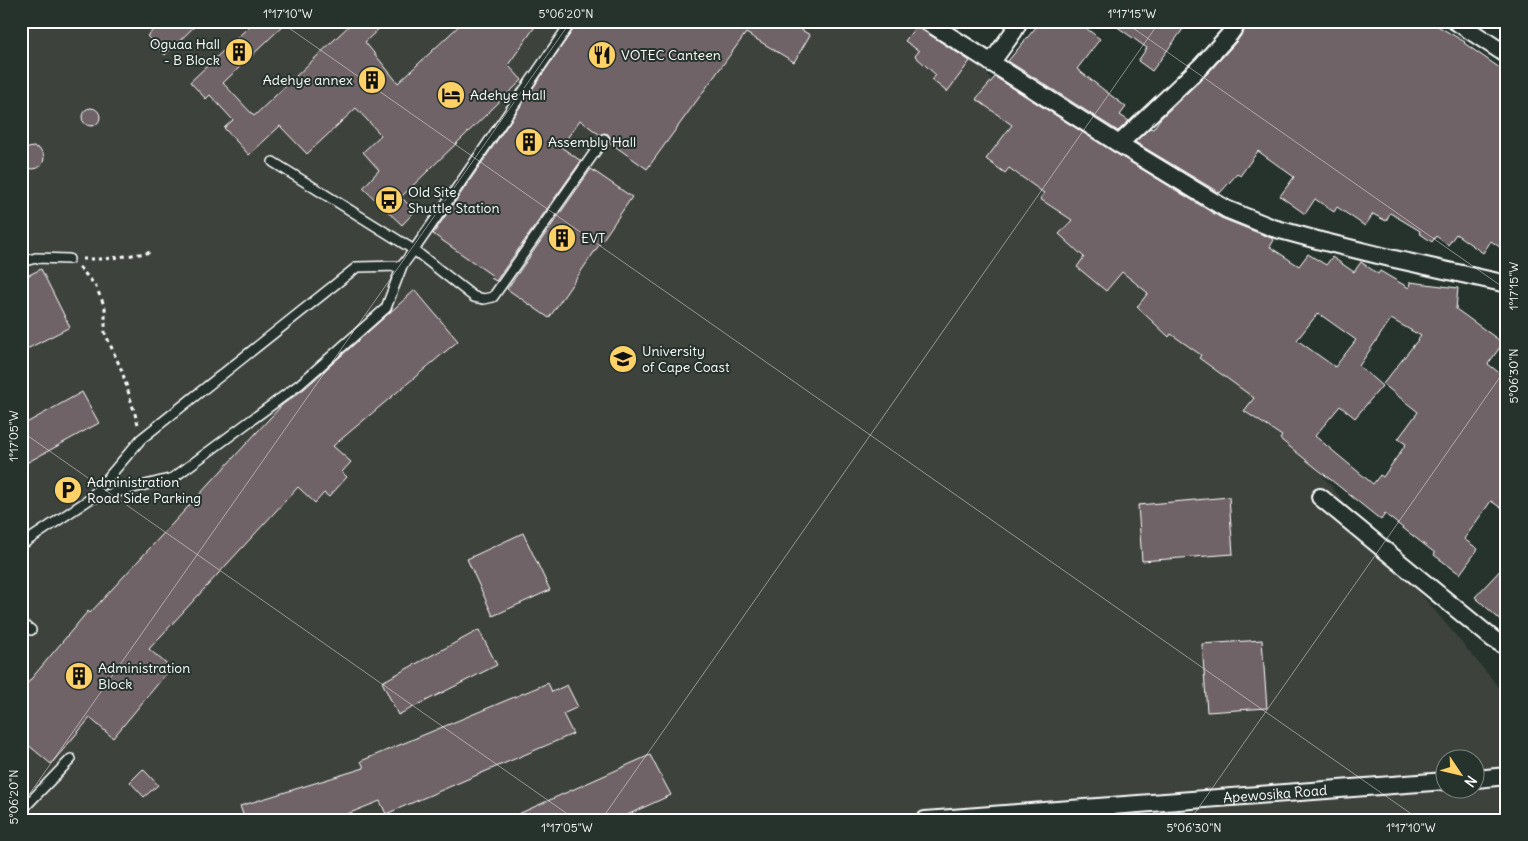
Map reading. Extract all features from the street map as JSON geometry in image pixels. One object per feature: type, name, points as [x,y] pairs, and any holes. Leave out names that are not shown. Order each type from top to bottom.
[{"type":"street","points":[[926,21],[1226,210],[1273,228],[1390,258],[1507,284]]},
{"type":"street","points":[[991,63],[1019,21]]},
{"type":"street","points":[[1119,144],[1202,65],[1239,21]]},
{"type":"street","points":[[1456,21],[1507,54]]},
{"type":"street","points":[[1320,497],[1493,639],[1507,647]]},
{"type":"street","points":[[1486,778],[1507,776]]},
{"type":"street","name":"Apewosika Road","points":[[925,820],[1436,782]]},
{"type":"lane","points":[[90,499],[173,478],[300,384],[386,308],[402,266],[572,21]]},
{"type":"lane","points":[[273,162],[414,250],[474,297],[484,299],[494,297],[604,139]]},
{"type":"lane","points":[[21,262],[36,258],[69,259]]},
{"type":"lane","points":[[21,545],[90,499],[145,436],[357,267],[402,266]]},
{"type":"lane","points":[[21,623],[31,630]]},
{"type":"lane","points":[[21,811],[71,759]]},
{"type":"path","points":[[69,259],[105,259],[153,252]]},
{"type":"path","points":[[69,259],[81,268],[95,285],[105,307],[105,333],[122,371],[139,426],[145,436]]},
{"type":"shaded area","name":"University of Cape Coast","points":[[21,21],[943,21],[1507,697],[1507,820],[21,820]]},
{"type":"building","points":[[163,21],[200,21],[165,55],[147,36]]},
{"type":"building","points":[[255,21],[288,21],[223,83],[254,116],[354,21],[387,21],[365,42],[398,83],[464,21],[539,21],[508,65],[522,80],[401,197],[415,211],[402,225],[363,188],[379,170],[363,152],[381,135],[356,108],[307,154],[280,126],[249,155],[224,128],[233,120],[210,95],[206,99],[190,82]]},
{"type":"building","points":[[579,21],[786,21],[810,35],[794,62],[746,33],[647,169],[609,142],[610,137],[608,134],[600,135],[580,120],[561,147],[581,161],[496,281],[491,278],[493,276],[433,234]]},
{"type":"building","points":[[1041,21],[1077,21],[1100,39],[1077,69],[1126,107],[1120,115],[1129,121],[1118,131],[1008,61]]},
{"type":"building","points":[[1109,21],[1189,21],[1152,71],[1138,61],[1147,48]]},
{"type":"building","points":[[1249,21],[1429,21],[1465,42],[1507,73],[1507,252],[1491,241],[1483,253],[1456,234],[1448,245],[1436,236],[1432,242],[1419,233],[1420,231],[1390,213],[1386,221],[1373,214],[1365,226],[1337,207],[1334,212],[1315,199],[1305,214],[1280,196],[1294,177],[1258,151],[1240,176],[1237,174],[1220,193],[1135,142],[1150,128],[1153,129],[1160,119],[1209,72],[1237,41]]},
{"type":"building","points":[[917,25],[970,61],[947,92],[932,80],[936,75],[915,56],[919,51],[905,41]]},
{"type":"building","points":[[995,77],[1221,218],[1271,238],[1274,240],[1270,247],[1299,266],[1308,254],[1326,265],[1332,257],[1354,272],[1361,262],[1378,274],[1380,271],[1409,288],[1410,282],[1458,288],[1456,309],[1503,343],[1488,364],[1507,379],[1507,512],[1491,501],[1464,539],[1478,549],[1460,574],[1385,514],[1381,520],[1280,439],[1282,436],[1244,411],[1254,398],[1199,358],[1201,355],[1171,334],[1169,337],[1137,307],[1148,293],[1122,272],[1106,291],[1077,267],[1084,257],[1059,234],[1072,220],[1040,199],[1044,193],[1009,168],[1005,173],[986,159],[1012,125],[976,99]],"holes":[[[1318,313],[1356,340],[1335,367],[1297,340]],[[1391,319],[1421,336],[1383,384],[1418,412],[1398,439],[1406,444],[1383,477],[1380,475],[1373,484],[1315,436],[1340,406],[1355,418],[1382,386],[1359,366]]]},
{"type":"building","points":[[91,108],[97,111],[100,117],[97,123],[91,126],[85,123],[82,117],[85,111]]},
{"type":"building","points":[[33,147],[41,150],[44,158],[41,166],[33,169],[25,166],[22,158],[25,150]]},
{"type":"building","name":"EVT","points":[[591,169],[632,197],[549,318],[507,289]]},
{"type":"building","points":[[41,269],[70,327],[21,352],[21,279]]},
{"type":"building","points":[[415,290],[458,341],[333,446],[351,462],[342,472],[347,477],[329,497],[324,493],[315,503],[298,487],[149,649],[171,668],[113,738],[90,718],[51,764],[21,739],[21,691],[88,611],[90,613],[282,405],[304,389]]},
{"type":"building","points":[[82,392],[99,423],[21,466],[21,426]]},
{"type":"building","points":[[1229,497],[1233,554],[1142,561],[1138,505]]},
{"type":"building","points":[[523,533],[550,590],[493,616],[467,559]]},
{"type":"building","points":[[1507,563],[1507,626],[1475,597]]},
{"type":"building","points":[[479,630],[497,665],[398,715],[382,682]]},
{"type":"building","points":[[1262,640],[1267,708],[1207,712],[1202,644]]},
{"type":"building","points":[[548,683],[552,692],[567,685],[578,707],[563,714],[573,734],[386,814],[380,801],[332,820],[245,820],[240,806],[364,768],[361,761]]},
{"type":"building","points":[[650,755],[671,795],[616,820],[505,820]]},
{"type":"building","points":[[143,769],[158,785],[144,797],[130,782]]},
{"type":"place","name":"Oguaa Hall - B Block","points":[[239,52]]},
{"type":"place","name":"VOTEC Canteen","points":[[602,55]]},
{"type":"place","name":"Adehye annex","points":[[372,80]]},
{"type":"place","name":"Adehye Hall","points":[[451,95]]},
{"type":"place","name":"Assembly Hall","points":[[529,142]]},
{"type":"place","name":"Old Site Shuttle Station","points":[[389,200]]},
{"type":"place","name":"EVT","points":[[562,238]]},
{"type":"place","name":"University of Cape Coast","points":[[623,359]]},
{"type":"place","name":"Administration Road Side Parking","points":[[68,490]]},
{"type":"place","name":"Administration Block","points":[[79,676]]}]
